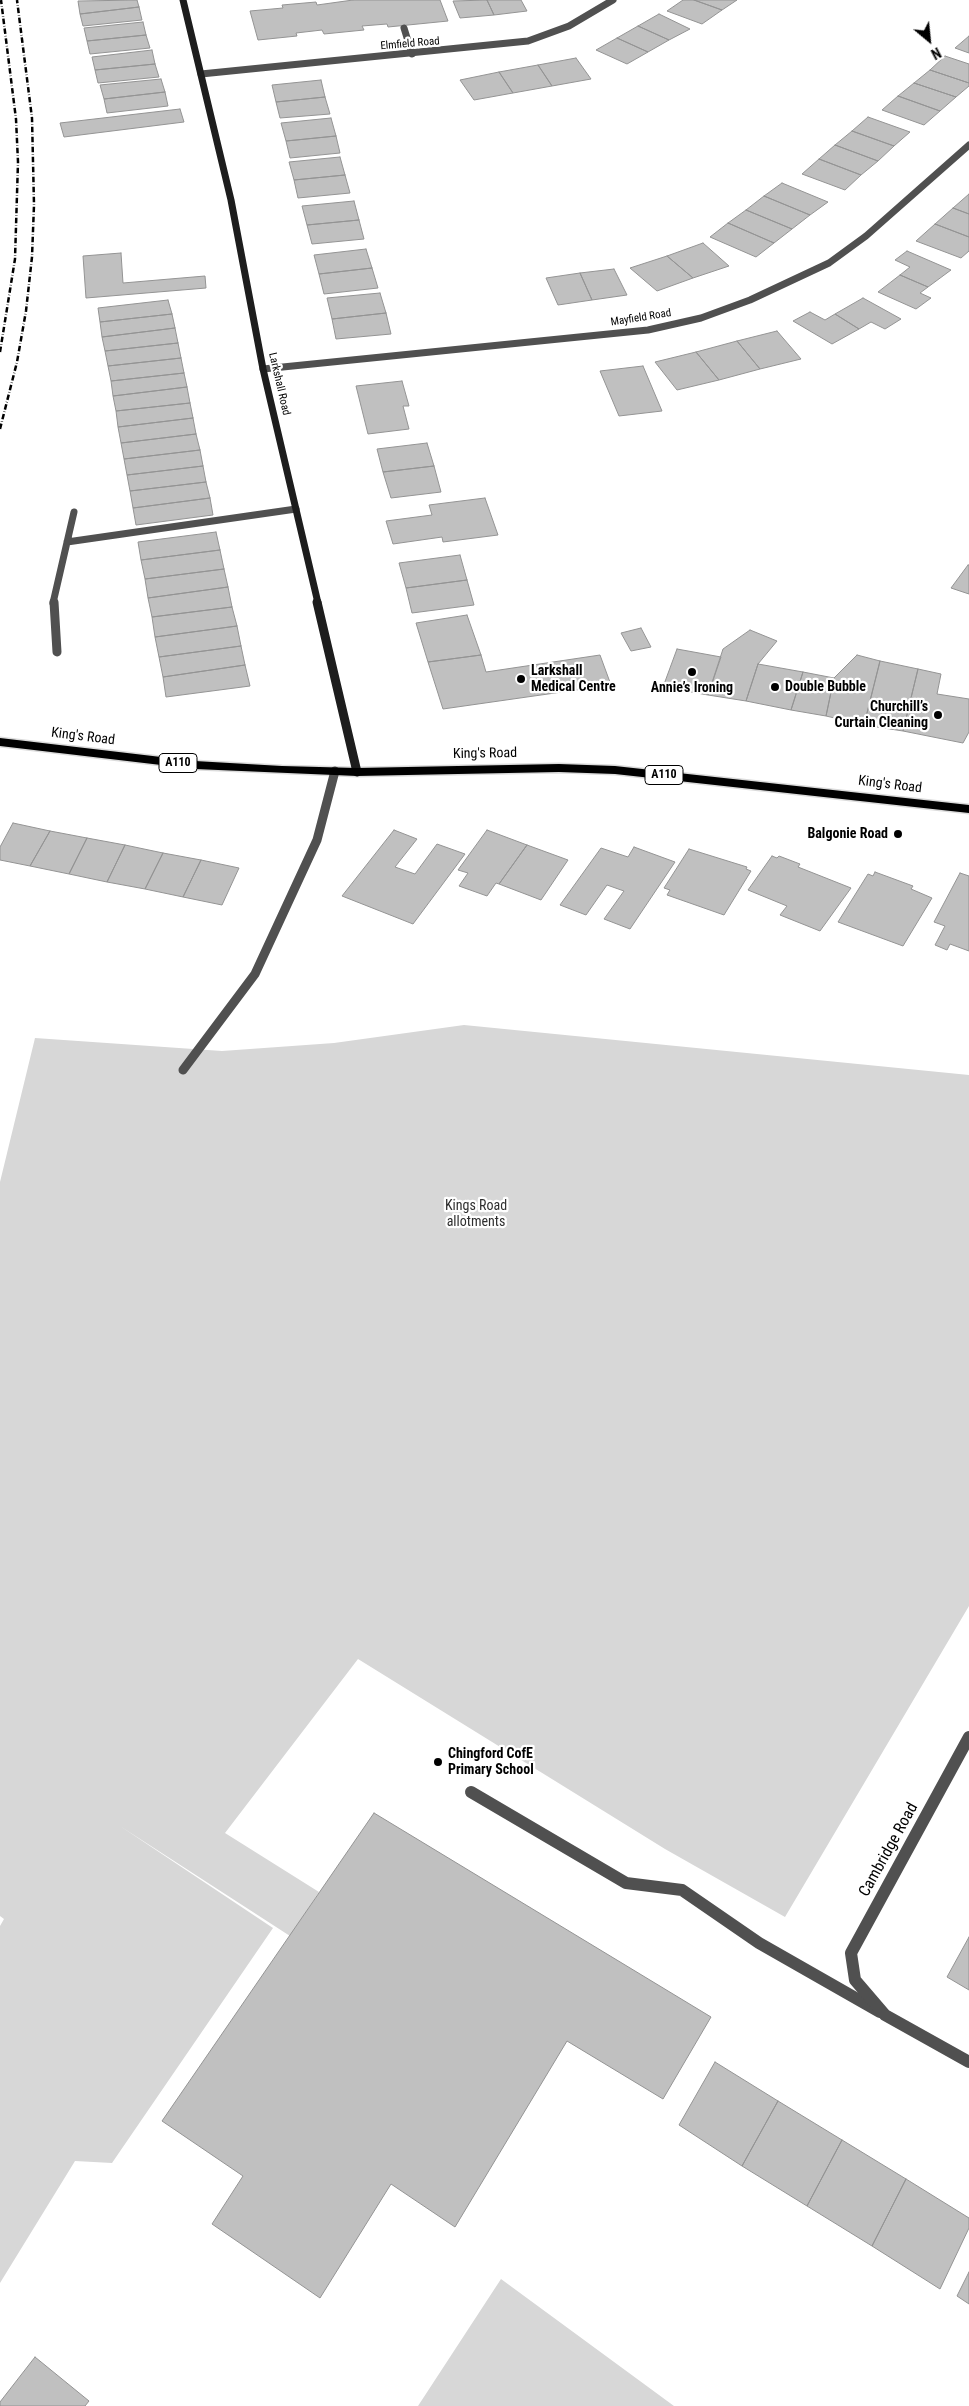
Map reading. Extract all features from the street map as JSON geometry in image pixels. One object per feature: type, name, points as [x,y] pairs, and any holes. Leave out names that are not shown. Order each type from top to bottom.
[{"type":"main road","name":"Larkshall Road","points":[[183,0],[231,200],[263,369],[358,772]]},
{"type":"main road","name":"King's Road","points":[[0,742],[196,765],[358,772],[559,768],[615,770],[809,790],[969,810]]},
{"type":"street","name":"Elmfield Road","points":[[200,74],[528,41],[569,26],[613,0]]},
{"type":"street","points":[[404,28],[412,54]]},
{"type":"street","name":"Mayfield Road","points":[[263,369],[648,330],[701,318],[750,300],[829,263],[866,236],[969,145]]},
{"type":"street","points":[[67,542],[296,509]]},
{"type":"street","points":[[57,652],[53,605],[74,512]]},
{"type":"street","points":[[183,1070],[256,974],[317,840],[335,771]]},
{"type":"street","name":"Cambridge Road","points":[[885,2015],[855,1980],[850,1954],[969,1737]]},
{"type":"street","points":[[471,1792],[626,1883],[682,1890],[759,1943],[969,2062]]},
{"type":"green space","name":"Kings Road allotments","points":[[464,1025],[969,1075],[969,1606],[785,1917],[665,1849],[358,1659],[225,1833],[319,1892],[290,1936],[120,1826],[273,1928],[112,2163],[75,2161],[0,2283],[0,1926],[4,1919],[0,1916],[0,1182],[35,1038],[222,1051],[334,1043]]},
{"type":"green space","points":[[501,2279],[674,2406],[418,2406]]},
{"type":"building","points":[[137,0],[139,7],[80,14],[78,1]]},
{"type":"building","points":[[353,0],[440,0],[448,21],[388,27],[387,24],[362,26],[364,30],[324,34],[322,30],[296,33],[297,36],[258,40],[250,11],[283,8],[282,5],[316,2],[317,5]]},
{"type":"building","points":[[487,0],[494,15],[460,18],[453,1]]},
{"type":"building","points":[[487,0],[521,0],[527,11],[494,15]]},
{"type":"building","points":[[683,0],[694,0],[722,10],[702,24],[667,11]]},
{"type":"building","points":[[694,0],[737,0],[722,10]]},
{"type":"building","points":[[139,7],[142,20],[83,26],[80,14]]},
{"type":"building","points":[[659,14],[690,29],[669,40],[638,26]]},
{"type":"building","points":[[143,22],[146,35],[87,41],[84,28]]},
{"type":"building","points":[[638,26],[669,40],[648,52],[617,38]]},
{"type":"building","points":[[146,35],[150,48],[90,54],[87,41]]},
{"type":"building","points":[[969,36],[969,53],[955,48]]},
{"type":"building","points":[[617,38],[648,52],[627,64],[596,50]]},
{"type":"building","points":[[152,50],[155,64],[95,70],[92,57]]},
{"type":"building","points":[[945,56],[969,64],[969,83],[930,70]]},
{"type":"building","points":[[576,58],[591,79],[552,86],[538,65]]},
{"type":"building","points":[[155,64],[159,77],[98,83],[95,70]]},
{"type":"building","points":[[538,65],[552,86],[513,93],[499,72]]},
{"type":"building","points":[[930,70],[969,83],[969,86],[956,97],[914,83]]},
{"type":"building","points":[[499,72],[513,93],[474,100],[460,80]]},
{"type":"building","points":[[161,79],[165,92],[104,99],[100,85]]},
{"type":"building","points":[[321,80],[325,97],[276,102],[272,85]]},
{"type":"building","points":[[914,83],[956,97],[940,111],[898,96]]},
{"type":"building","points":[[165,92],[168,106],[107,113],[104,99]]},
{"type":"building","points":[[898,96],[940,111],[924,125],[882,110]]},
{"type":"building","points":[[325,97],[330,114],[280,118],[276,102]]},
{"type":"building","points":[[180,109],[184,122],[64,137],[60,123]]},
{"type":"building","points":[[868,117],[910,132],[894,146],[852,131]]},
{"type":"building","points":[[331,118],[336,136],[286,141],[281,123]]},
{"type":"building","points":[[852,131],[894,146],[878,161],[835,145]]},
{"type":"building","points":[[336,136],[340,153],[290,158],[286,141]]},
{"type":"building","points":[[835,145],[878,161],[861,175],[819,159]]},
{"type":"building","points":[[340,157],[345,175],[294,180],[289,162]]},
{"type":"building","points":[[819,159],[861,175],[845,190],[802,174]]},
{"type":"building","points":[[345,175],[350,193],[298,198],[294,180]]},
{"type":"building","points":[[782,183],[828,202],[810,215],[764,196]]},
{"type":"building","points":[[969,194],[969,214],[953,208]]},
{"type":"building","points":[[764,196],[810,215],[792,229],[746,210]]},
{"type":"building","points":[[354,201],[359,220],[307,225],[302,206]]},
{"type":"building","points":[[953,208],[969,214],[969,237],[935,224]]},
{"type":"building","points":[[746,210],[792,229],[774,243],[728,223]]},
{"type":"building","points":[[359,220],[364,239],[312,244],[307,225]]},
{"type":"building","points":[[728,223],[774,243],[756,257],[710,237]]},
{"type":"building","points":[[935,224],[969,237],[969,251],[961,258],[916,241]]},
{"type":"building","points":[[703,243],[729,266],[693,278],[667,256]]},
{"type":"building","points":[[366,249],[372,268],[319,274],[314,255]]},
{"type":"building","points":[[907,251],[951,270],[928,287],[900,275],[910,267],[895,260]]},
{"type":"building","points":[[121,253],[123,283],[205,276],[206,288],[86,298],[83,256]]},
{"type":"building","points":[[667,256],[693,278],[657,291],[630,268]]},
{"type":"building","points":[[372,268],[378,288],[324,294],[319,274]]},
{"type":"building","points":[[614,269],[627,295],[592,300],[580,273]]},
{"type":"building","points":[[580,273],[592,300],[558,305],[546,278]]},
{"type":"building","points":[[900,275],[928,287],[920,293],[931,298],[916,309],[878,292]]},
{"type":"building","points":[[380,293],[386,313],[332,319],[327,298]]},
{"type":"building","points":[[863,298],[901,319],[885,329],[871,322],[859,329],[835,314]]},
{"type":"building","points":[[168,300],[172,314],[100,322],[98,308]]},
{"type":"building","points":[[810,312],[825,320],[835,314],[859,329],[832,344],[793,321]]},
{"type":"building","points":[[386,313],[391,334],[336,339],[332,319]]},
{"type":"building","points":[[172,314],[175,328],[102,337],[100,322]]},
{"type":"building","points":[[175,328],[178,343],[105,351],[102,337]]},
{"type":"building","points":[[777,331],[801,359],[760,369],[737,341]]},
{"type":"building","points":[[737,341],[760,369],[719,380],[696,352]]},
{"type":"building","points":[[178,343],[181,358],[108,366],[105,351]]},
{"type":"building","points":[[696,352],[719,380],[677,390],[655,362]]},
{"type":"building","points":[[181,358],[184,373],[111,381],[108,366]]},
{"type":"building","points":[[643,366],[662,411],[619,416],[600,371]]},
{"type":"building","points":[[184,373],[187,387],[113,396],[111,381]]},
{"type":"building","points":[[402,381],[409,406],[403,406],[409,429],[368,434],[356,386]]},
{"type":"building","points":[[187,387],[190,403],[116,411],[113,396]]},
{"type":"building","points":[[190,403],[193,418],[118,427],[116,411]]},
{"type":"building","points":[[193,418],[196,434],[121,443],[118,427]]},
{"type":"building","points":[[196,434],[200,450],[124,459],[121,443]]},
{"type":"building","points":[[427,443],[434,466],[383,472],[377,449]]},
{"type":"building","points":[[200,450],[203,466],[127,475],[124,459]]},
{"type":"building","points":[[203,466],[206,482],[130,491],[127,475]]},
{"type":"building","points":[[434,466],[441,492],[391,498],[383,472]]},
{"type":"building","points":[[206,482],[210,498],[133,508],[130,491]]},
{"type":"building","points":[[210,498],[213,515],[136,525],[133,508]]},
{"type":"building","points":[[485,498],[498,535],[443,542],[442,537],[393,544],[386,521],[432,515],[429,505]]},
{"type":"building","points":[[216,532],[220,550],[141,560],[138,542]]},
{"type":"building","points":[[220,550],[224,569],[145,579],[141,560]]},
{"type":"building","points":[[460,555],[467,580],[406,588],[399,563]]},
{"type":"building","points":[[969,565],[969,594],[951,588]]},
{"type":"building","points":[[224,569],[228,587],[148,598],[145,579]]},
{"type":"building","points":[[467,580],[474,605],[412,613],[406,588]]},
{"type":"building","points":[[228,587],[232,607],[152,617],[148,598]]},
{"type":"building","points":[[232,607],[237,626],[155,637],[152,617]]},
{"type":"building","points":[[467,615],[481,655],[428,662],[416,623]]},
{"type":"building","points":[[237,626],[241,646],[159,657],[155,637]]},
{"type":"building","points":[[641,628],[651,647],[631,651],[621,633]]},
{"type":"building","points":[[750,630],[777,641],[758,664],[746,701],[708,695],[723,649]]},
{"type":"building","points":[[241,646],[245,665],[163,677],[159,657]]},
{"type":"building","name":"Annie’s Ironing","points":[[677,649],[721,657],[708,695],[663,687]]},
{"type":"building","name":"Larkshall Medical Centre","points":[[481,655],[486,672],[600,655],[611,685],[443,709],[428,662]]},
{"type":"building","points":[[857,655],[880,661],[864,725],[826,716],[834,678]]},
{"type":"building","points":[[880,661],[918,669],[903,731],[864,725]]},
{"type":"building","name":"Double Bubble","points":[[758,664],[803,672],[791,710],[746,701]]},
{"type":"building","points":[[245,665],[250,686],[166,697],[163,677]]},
{"type":"building","name":"Churchill’s Curtain Cleaning","points":[[918,669],[941,674],[937,694],[969,699],[969,732],[963,743],[903,731]]},
{"type":"building","points":[[803,672],[834,678],[826,716],[791,710]]},
{"type":"building","points":[[13,823],[50,831],[30,866],[0,860],[0,847]]},
{"type":"building","points":[[394,830],[417,839],[395,867],[415,874],[437,844],[465,854],[413,924],[342,896]]},
{"type":"building","points":[[487,830],[527,845],[499,884],[496,883],[487,896],[459,886],[468,873],[458,870]]},
{"type":"building","points":[[50,831],[87,838],[69,874],[30,866]]},
{"type":"building","points":[[87,838],[125,845],[107,882],[69,874]]},
{"type":"building","points":[[125,845],[163,853],[145,889],[107,882]]},
{"type":"building","points":[[527,845],[568,860],[541,900],[499,884]]},
{"type":"building","points":[[634,847],[675,862],[630,929],[604,919],[624,891],[607,885],[586,915],[560,905],[601,848],[628,857]]},
{"type":"building","points":[[689,849],[747,867],[746,869],[751,871],[724,915],[667,895],[670,890],[664,888]]},
{"type":"building","points":[[163,853],[201,860],[183,897],[145,889]]},
{"type":"building","points":[[772,856],[777,858],[779,856],[800,864],[798,867],[851,888],[820,931],[780,915],[787,906],[748,890]]},
{"type":"building","points":[[201,860],[239,868],[222,905],[183,897]]},
{"type":"building","points":[[875,872],[913,886],[911,889],[932,898],[903,946],[838,922],[868,874],[873,876]]},
{"type":"building","points":[[960,873],[969,876],[969,951],[950,944],[947,950],[935,945],[945,926],[934,922]]},
{"type":"building","points":[[374,1813],[711,2017],[663,2099],[567,2041],[455,2227],[391,2184],[320,2298],[212,2224],[243,2176],[162,2121]]},
{"type":"building","points":[[969,1937],[969,1990],[947,1977]]},
{"type":"building","points":[[715,2062],[778,2101],[742,2166],[679,2125]]},
{"type":"building","points":[[778,2101],[842,2140],[807,2206],[742,2166]]},
{"type":"building","points":[[842,2140],[906,2179],[872,2246],[807,2206]]},
{"type":"building","points":[[906,2179],[969,2218],[969,2228],[940,2289],[872,2246]]},
{"type":"building","points":[[969,2272],[969,2304],[957,2296]]},
{"type":"building","points":[[35,2357],[89,2401],[85,2406],[0,2406],[0,2402]]},
{"type":"railway","points":[[0,352],[15,259],[18,162],[16,119],[1,0]]},
{"type":"railway","points":[[0,429],[17,362],[26,311],[32,257],[34,205],[32,118],[17,0]]},
{"type":"place","name":"Annie’s Ironing","points":[[692,672]]},
{"type":"place","name":"Larkshall Medical Centre","points":[[521,679]]},
{"type":"place","name":"Double Bubble","points":[[775,687]]},
{"type":"place","name":"Churchill’s Curtain Cleaning","points":[[938,715]]},
{"type":"place","name":"Balgonie Road","points":[[898,834]]},
{"type":"place","name":"Chingford CofE Primary School","points":[[438,1762]]}]
